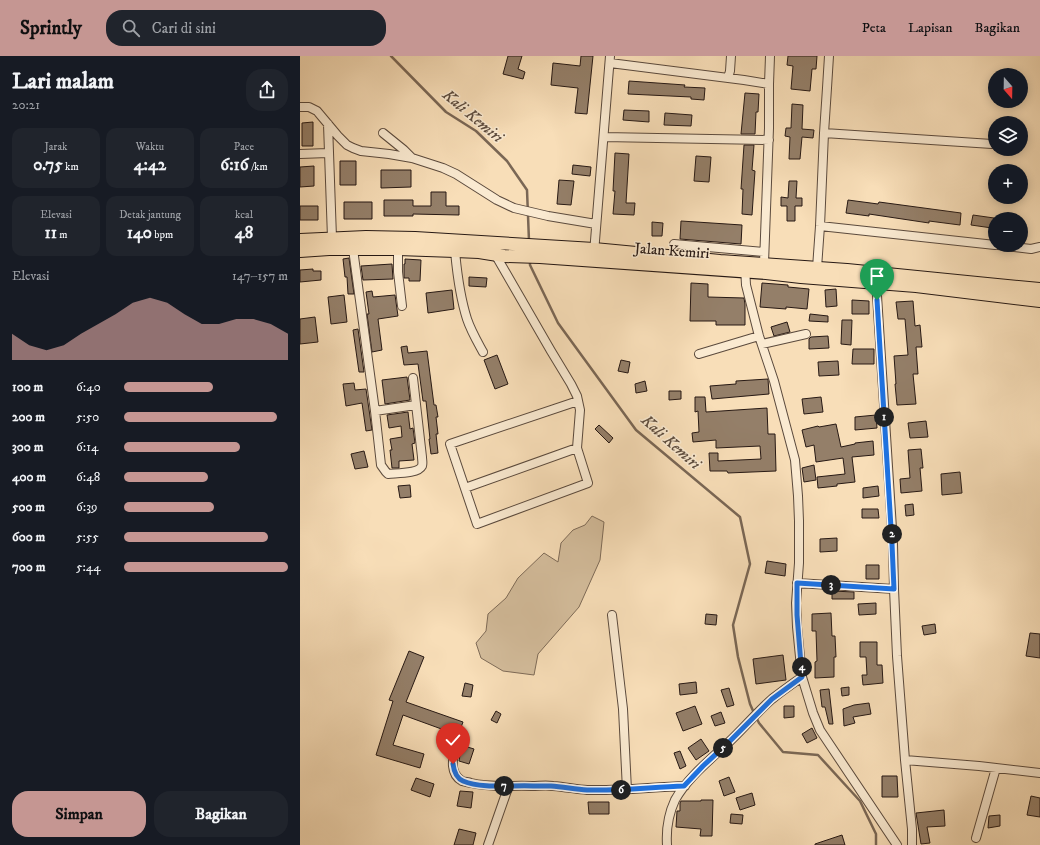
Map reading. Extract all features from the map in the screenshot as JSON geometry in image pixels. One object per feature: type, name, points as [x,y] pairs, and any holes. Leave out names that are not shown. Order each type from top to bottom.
[{"type":"highway","name":"Jalan Kemiri","points":[[300,240],[366,237],[415,238],[502,251]]},
{"type":"highway","name":"Jalan Kemiri","points":[[300,251],[329,249],[398,249],[541,252],[1040,289]]},
{"type":"highway","name":"Jalan Kemiri","points":[[745,267],[764,257],[817,268],[923,286],[1040,301]]},
{"type":"street","points":[[728,78],[731,56]]},
{"type":"street","points":[[674,244],[764,257],[769,140],[770,56]]},
{"type":"street","points":[[817,268],[829,56]]},
{"type":"street","points":[[594,255],[610,59],[769,84]]},
{"type":"street","points":[[300,107],[309,107],[317,111],[338,136],[347,145],[353,148],[361,151],[412,158],[428,163],[456,174],[497,200],[514,208],[596,224]]},
{"type":"street","points":[[328,124],[332,238]]},
{"type":"street","points":[[383,133],[412,158]]},
{"type":"street","points":[[824,133],[988,144]]},
{"type":"street","points":[[604,137],[769,140]]},
{"type":"street","points":[[300,154],[328,153]]},
{"type":"street","points":[[820,226],[988,244]]},
{"type":"street","points":[[1028,249],[1040,247]]},
{"type":"street","points":[[353,249],[381,465],[388,474],[408,473],[420,469],[422,466],[413,378]]},
{"type":"street","points":[[398,249],[398,272],[402,306]]},
{"type":"street","points":[[455,251],[463,304],[474,336],[483,352]]},
{"type":"street","points":[[502,251],[551,352],[571,384],[578,401],[580,410],[576,448],[588,482],[477,524],[450,444],[578,401]]},
{"type":"street","points":[[745,267],[746,285],[790,439],[796,466],[799,521],[797,615],[802,677],[820,730],[897,845]]},
{"type":"street","points":[[876,278],[892,544],[897,656],[912,829],[912,845]]},
{"type":"street","points":[[699,354],[761,340],[806,334]]},
{"type":"street","points":[[375,411],[416,406]]},
{"type":"street","points":[[465,488],[576,448]]},
{"type":"street","points":[[797,583],[894,589]]},
{"type":"street","points":[[612,615],[623,709],[627,790]]},
{"type":"street","points":[[667,845],[668,818],[674,802],[684,786],[762,709],[775,697],[802,677]]},
{"type":"street","points":[[456,748],[453,756],[453,764],[456,776],[463,781],[478,785],[552,786],[587,790],[627,790],[652,787],[684,786]]},
{"type":"street","points":[[905,760],[1040,773]]},
{"type":"street","points":[[976,838],[996,768]]},
{"type":"street","points":[[488,845],[509,785]]},
{"type":"shaded area","points":[[592,516],[604,522],[600,560],[579,607],[538,654],[534,675],[503,671],[481,658],[476,643],[486,631],[488,614],[506,598],[518,578],[544,553],[558,562],[561,543],[573,530],[585,525]]},
{"type":"building","points":[[508,56],[522,56],[518,69],[525,72],[523,79],[503,74]]},
{"type":"building","points":[[581,56],[593,56],[587,114],[575,113],[578,88],[551,85],[553,63],[580,66]]},
{"type":"building","points":[[788,56],[817,56],[816,69],[812,69],[810,91],[791,89],[793,66],[787,65]]},
{"type":"building","points":[[629,81],[705,88],[704,100],[691,99],[691,97],[628,94]]},
{"type":"building","points":[[745,93],[759,94],[755,134],[741,134]]},
{"type":"building","points":[[792,104],[803,105],[802,129],[814,130],[813,138],[802,137],[800,159],[789,159],[790,137],[785,136],[786,128],[791,128]]},
{"type":"building","points":[[624,110],[649,111],[649,122],[623,120]]},
{"type":"building","points":[[665,113],[692,115],[691,126],[664,125]]},
{"type":"building","points":[[313,122],[313,146],[302,146],[302,123]]},
{"type":"building","points":[[744,145],[754,145],[752,170],[755,171],[752,215],[742,214],[743,189],[741,189]]},
{"type":"building","points":[[615,153],[629,154],[626,203],[635,203],[634,215],[613,214],[615,191],[613,191]]},
{"type":"building","points":[[696,156],[711,157],[709,182],[694,181]]},
{"type":"building","points":[[340,161],[356,161],[356,185],[340,185]]},
{"type":"building","points":[[573,165],[591,167],[590,176],[572,174]]},
{"type":"building","points":[[314,166],[314,186],[300,187],[300,167]]},
{"type":"building","points":[[381,170],[411,170],[411,187],[381,188]]},
{"type":"building","points":[[559,180],[574,181],[571,205],[557,204]]},
{"type":"building","points":[[789,181],[797,181],[796,198],[802,198],[802,206],[795,206],[795,221],[787,221],[787,206],[781,206],[781,197],[788,198]]},
{"type":"building","points":[[431,192],[446,192],[446,206],[459,206],[459,215],[413,214],[413,216],[384,216],[384,200],[413,200],[413,206],[431,206]]},
{"type":"building","points":[[848,200],[878,204],[879,202],[961,213],[960,225],[929,221],[929,223],[869,214],[869,216],[846,213]]},
{"type":"building","points":[[344,202],[372,202],[372,219],[344,219]]},
{"type":"building","points":[[300,206],[318,206],[318,220],[300,220]]},
{"type":"building","points":[[973,215],[988,217],[988,227],[971,225]]},
{"type":"building","points":[[681,221],[742,225],[741,244],[680,239]]},
{"type":"building","points":[[652,222],[663,223],[662,236],[652,236]]},
{"type":"building","points":[[349,258],[354,294],[348,294],[347,277],[345,277],[343,259]]},
{"type":"building","points":[[405,259],[421,260],[420,281],[409,281],[409,278],[404,278]]},
{"type":"building","points":[[392,264],[393,279],[363,280],[361,266]]},
{"type":"building","points":[[313,269],[313,271],[321,271],[321,280],[300,282],[300,270]]},
{"type":"building","points":[[469,277],[487,278],[486,287],[469,286]]},
{"type":"building","points":[[691,283],[708,284],[708,297],[744,298],[745,325],[716,325],[716,321],[690,321]]},
{"type":"building","points":[[762,283],[788,285],[788,287],[809,289],[807,309],[760,307]]},
{"type":"building","points":[[836,289],[837,306],[826,307],[825,290]]},
{"type":"building","points":[[452,290],[454,309],[428,313],[426,293]]},
{"type":"building","points":[[372,291],[373,297],[395,295],[398,316],[378,319],[382,350],[372,352],[366,292]]},
{"type":"building","points":[[344,295],[347,322],[331,324],[328,297]]},
{"type":"building","points":[[852,300],[869,301],[869,314],[852,314]]},
{"type":"building","points":[[913,301],[915,326],[920,325],[922,347],[916,347],[918,374],[913,374],[916,404],[897,405],[894,356],[908,355],[905,319],[898,319],[896,302]]},
{"type":"building","points":[[810,314],[828,316],[828,322],[809,321]]},
{"type":"building","points":[[315,317],[318,342],[300,344],[300,319]]},
{"type":"building","points":[[842,320],[852,320],[851,345],[841,344]]},
{"type":"building","points":[[787,322],[790,332],[774,336],[771,327]]},
{"type":"building","points":[[358,329],[364,372],[359,372],[353,330]]},
{"type":"building","points":[[828,336],[829,348],[809,349],[809,339],[811,337]]},
{"type":"building","points":[[407,346],[408,353],[427,351],[434,405],[436,405],[438,417],[436,417],[438,434],[436,434],[438,453],[431,454],[426,401],[423,401],[418,364],[404,365],[401,347]]},
{"type":"building","points":[[853,349],[874,349],[874,364],[852,364]]},
{"type":"building","points":[[497,355],[508,384],[495,389],[484,360]]},
{"type":"building","points":[[621,360],[630,362],[628,373],[618,371]]},
{"type":"building","points":[[838,361],[839,375],[819,376],[818,362]]},
{"type":"building","points":[[407,377],[410,400],[385,404],[382,380]]},
{"type":"building","points":[[768,379],[769,394],[712,399],[710,386],[736,384],[736,381]]},
{"type":"building","points":[[645,381],[647,391],[636,393],[635,384]]},
{"type":"building","points":[[354,383],[355,390],[366,389],[372,430],[366,431],[362,403],[346,406],[343,384]]},
{"type":"building","points":[[669,391],[681,391],[681,399],[669,400]]},
{"type":"building","points":[[695,397],[705,397],[706,412],[767,408],[768,434],[775,434],[776,471],[728,473],[727,471],[710,471],[709,453],[718,453],[718,461],[761,459],[760,446],[716,448],[716,440],[693,442],[692,433],[699,432],[698,411],[695,412]]},
{"type":"building","points":[[821,397],[823,412],[804,414],[802,399]]},
{"type":"building","points":[[408,412],[410,429],[413,428],[415,443],[412,444],[414,460],[399,461],[399,468],[392,468],[390,450],[392,450],[390,439],[402,437],[401,426],[389,428],[387,415]]},
{"type":"building","points":[[876,415],[877,428],[855,430],[855,417]]},
{"type":"building","points":[[926,421],[928,437],[910,438],[908,423]]},
{"type":"building","points":[[836,424],[841,447],[855,443],[873,441],[874,455],[852,457],[855,482],[818,488],[817,477],[845,474],[843,458],[816,462],[814,445],[806,447],[802,430]]},
{"type":"building","points":[[599,425],[613,438],[609,443],[595,429]]},
{"type":"building","points":[[921,449],[923,468],[920,468],[922,491],[901,493],[900,479],[910,478],[908,450]]},
{"type":"building","points":[[364,451],[368,467],[355,469],[351,454]]},
{"type":"building","points":[[814,465],[816,480],[804,482],[802,468]]},
{"type":"building","points":[[960,472],[962,493],[942,495],[941,474]]},
{"type":"building","points":[[410,485],[411,497],[400,498],[398,486]]},
{"type":"building","points":[[878,486],[879,496],[863,498],[863,488]]},
{"type":"building","points":[[913,504],[914,515],[906,516],[905,505]]},
{"type":"building","points":[[862,509],[878,509],[879,518],[862,518]]},
{"type":"building","points":[[837,538],[837,551],[820,552],[820,539]]},
{"type":"building","points":[[767,561],[786,564],[785,576],[765,573]]},
{"type":"building","points":[[866,565],[879,565],[879,579],[866,579]]},
{"type":"building","points":[[832,591],[854,592],[854,599],[832,599]]},
{"type":"building","points":[[876,603],[876,614],[859,615],[858,604]]},
{"type":"building","points":[[831,613],[832,636],[835,636],[836,657],[834,657],[834,677],[815,678],[815,662],[817,661],[816,631],[812,631],[812,614]]},
{"type":"building","points":[[706,614],[717,615],[716,625],[705,624]]},
{"type":"building","points":[[935,624],[936,633],[924,635],[922,626]]},
{"type":"building","points":[[1030,633],[1040,634],[1040,658],[1026,656]]},
{"type":"building","points":[[860,642],[877,642],[877,665],[882,665],[883,683],[863,685],[862,675],[867,675],[866,657],[860,657]]},
{"type":"building","points":[[409,651],[424,657],[406,702],[463,722],[458,735],[403,715],[393,745],[424,754],[420,768],[376,755],[393,701],[389,700]]},
{"type":"building","points":[[783,655],[786,680],[756,684],[753,659]]},
{"type":"building","points":[[696,682],[697,693],[680,695],[679,684]]},
{"type":"building","points":[[465,683],[473,685],[471,697],[462,696]]},
{"type":"building","points":[[849,687],[849,695],[842,696],[841,688]]},
{"type":"building","points":[[729,688],[734,705],[727,707],[721,690]]},
{"type":"building","points":[[829,689],[833,724],[829,724],[825,707],[822,707],[820,690]]},
{"type":"building","points":[[869,703],[871,714],[853,717],[855,723],[844,726],[843,709],[854,705]]},
{"type":"building","points":[[695,706],[702,724],[683,731],[676,713]]},
{"type":"building","points":[[784,706],[794,706],[794,717],[784,718]]},
{"type":"building","points":[[496,711],[501,714],[497,723],[491,720]]},
{"type":"building","points":[[721,712],[725,723],[715,726],[711,716]]},
{"type":"building","points":[[812,728],[817,738],[807,743],[802,734]]},
{"type":"building","points":[[701,739],[709,751],[696,760],[688,748]]},
{"type":"building","points":[[461,745],[474,749],[469,764],[459,761]]},
{"type":"building","points":[[680,751],[686,766],[680,769],[674,753]]},
{"type":"building","points":[[882,776],[897,776],[898,797],[882,797]]},
{"type":"building","points":[[729,777],[735,792],[724,796],[719,781]]},
{"type":"building","points":[[416,778],[434,784],[430,797],[411,790]]},
{"type":"building","points":[[460,791],[473,792],[471,808],[457,806]]},
{"type":"building","points":[[752,793],[755,805],[740,810],[736,798]]},
{"type":"building","points":[[1031,796],[1040,798],[1040,817],[1027,815]]},
{"type":"building","points":[[713,800],[712,836],[700,836],[701,829],[676,827],[677,811],[680,811],[681,801]]},
{"type":"building","points":[[588,802],[609,802],[609,814],[589,814]]},
{"type":"building","points":[[944,810],[945,826],[927,827],[930,843],[921,844],[916,813]]},
{"type":"building","points":[[731,814],[743,815],[742,824],[730,823]]},
{"type":"building","points":[[1000,815],[1000,826],[988,828],[989,816]]},
{"type":"building","points":[[459,829],[476,833],[473,845],[454,845]]},
{"type":"building","points":[[842,835],[845,845],[815,845],[815,844]]},
{"type":"waterway","name":"Kali Kemiri","points":[[391,56],[446,112],[476,131],[507,161],[527,190],[529,241]]},
{"type":"waterway","name":"Kali Kemiri","points":[[530,260],[530,265],[558,323],[636,430],[740,517],[750,564],[733,625],[738,657],[750,704],[754,713]]},
{"type":"waterway","name":"Kali Kemiri","points":[[756,717],[759,723],[783,752],[818,755],[860,801],[876,834],[876,845]]},
{"type":"route","points":[[453,764],[456,776],[463,781],[478,785],[552,786],[587,790],[632,790],[652,787],[684,786],[772,699],[802,677],[797,627],[797,583],[894,589],[877,300]]}]
